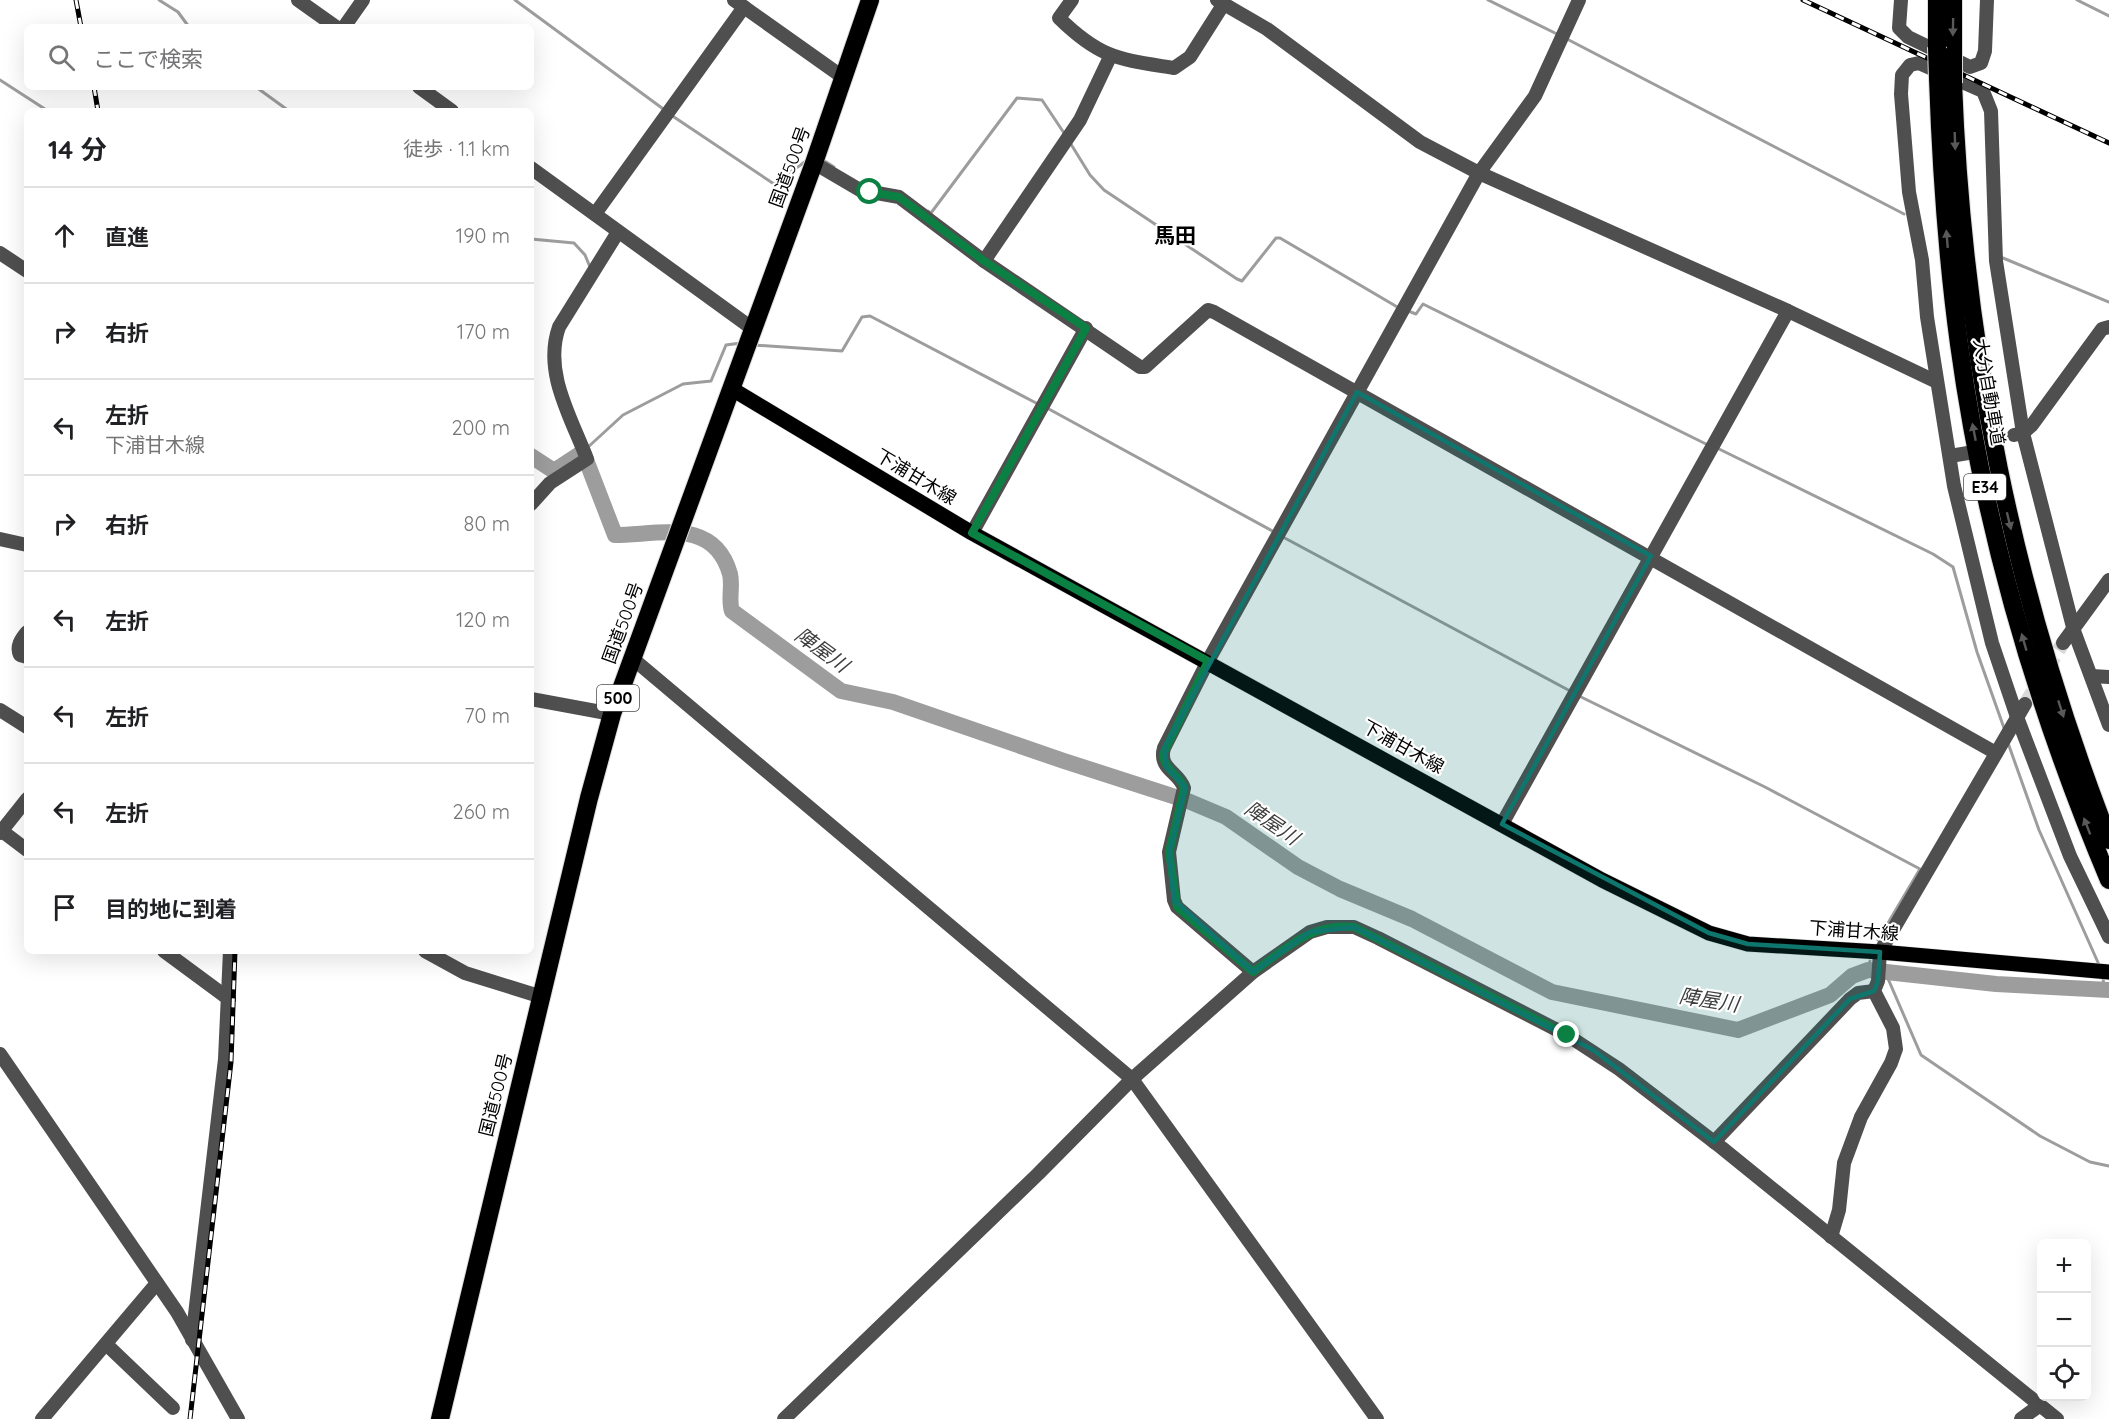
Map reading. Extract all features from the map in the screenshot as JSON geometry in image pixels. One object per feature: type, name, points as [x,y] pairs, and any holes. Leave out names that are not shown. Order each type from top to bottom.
[{"type":"highway","name":"国道500号","points":[[440,1419],[588,798],[612,714],[732,389],[870,0]]},
{"type":"highway","name":"大分自動車道","points":[[1937,0],[1945,50],[1946,80],[1942,182],[1958,334],[1990,514],[2015,610],[2048,718],[2109,880]]},
{"type":"highway","name":"大分自動車道","points":[[1945,50],[1953,0]]},
{"type":"highway","name":"大分自動車道","points":[[1946,80],[1965,265],[1994,455],[2022,576],[2044,655],[2109,840]]},
{"type":"main road","name":"下浦甘木線","points":[[732,389],[972,533],[1659,910],[1709,933],[1748,944],[2109,972]]},
{"type":"street","points":[[298,0],[332,24]]},
{"type":"street","points":[[346,24],[363,0]]},
{"type":"street","points":[[1072,0],[1059,18],[1081,39],[1110,57],[1174,68],[1190,57],[1220,2],[1267,29],[1420,142],[1479,174],[1788,311],[1937,382]]},
{"type":"street","points":[[1253,972],[1177,907],[1174,900],[1169,852],[1184,788],[1180,779],[1166,767],[1163,754],[1208,661],[1479,174],[1535,96],[1579,0]]},
{"type":"street","points":[[1901,0],[1899,28],[1908,37],[1970,67],[1981,63],[1985,51],[1987,0]]},
{"type":"street","points":[[595,214],[739,4],[844,78]]},
{"type":"street","points":[[984,261],[1080,120],[1110,57]]},
{"type":"street","points":[[2109,725],[2073,631],[2019,434],[1996,261],[1991,111],[1983,91],[1919,63],[1910,65],[1902,75],[1901,94],[1909,192],[1922,260],[1937,382],[1954,486],[1990,632],[2017,717],[2066,846],[2109,937]]},
{"type":"street","points":[[423,90],[448,108]]},
{"type":"street","points":[[814,162],[860,190],[899,197],[984,261],[1086,328],[1140,367],[1145,367],[1208,310],[1651,556],[1996,753]]},
{"type":"street","points":[[534,170],[753,329]]},
{"type":"street","points":[[534,501],[550,483],[587,459],[559,387],[553,363],[553,344],[559,327],[618,232]]},
{"type":"street","points":[[0,253],[24,269]]},
{"type":"street","points":[[1502,824],[1788,311]]},
{"type":"street","points":[[2019,434],[2032,425],[2102,329],[2109,327]]},
{"type":"street","points":[[972,533],[1086,328]]},
{"type":"street","points":[[1950,456],[1968,453]]},
{"type":"street","points":[[1,541],[24,545]]},
{"type":"street","points":[[2063,643],[2109,580]]},
{"type":"street","points":[[24,636],[19,642],[18,650],[20,655],[24,656]]},
{"type":"street","points":[[632,658],[1132,1079],[1377,1419]]},
{"type":"street","points":[[2092,676],[2109,677]]},
{"type":"street","points":[[534,700],[612,714]]},
{"type":"street","points":[[1831,1237],[1839,1210],[1844,1163],[1861,1117],[1892,1064],[1896,1049],[1893,1028],[1876,986],[1880,955],[2025,704]]},
{"type":"street","points":[[0,710],[24,726]]},
{"type":"street","points":[[24,804],[1,832],[24,848]]},
{"type":"street","points":[[784,1419],[1038,1174],[1132,1079],[1253,972],[1310,932],[1327,927],[1354,927],[1584,1045],[1714,1142],[2039,1410],[2057,1419]]},
{"type":"street","points":[[168,954],[229,999]]},
{"type":"street","points":[[192,1340],[225,1059],[230,954]]},
{"type":"street","points":[[430,954],[465,973],[542,997]]},
{"type":"street","points":[[1714,1142],[1850,999],[1876,986]]},
{"type":"street","points":[[0,1054],[157,1283],[238,1419]]},
{"type":"street","points":[[42,1419],[107,1345],[157,1283]]},
{"type":"street","points":[[107,1345],[173,1408]]},
{"type":"street","points":[[2021,1419],[2039,1410]]},
{"type":"highlighted area","points":[[1357,392],[1651,556],[1502,824],[1709,933],[1748,944],[1880,952],[1878,981],[1874,991],[1850,999],[1714,1142],[1593,1050],[1354,927],[1310,932],[1253,972],[1174,900],[1169,852],[1185,787],[1166,767],[1164,748]]},
{"type":"waterway","points":[[159,0],[178,12],[187,24]]},
{"type":"waterway","points":[[515,0],[666,111]]},
{"type":"waterway","points":[[1488,0],[1559,35]]},
{"type":"waterway","points":[[2077,0],[2109,16]]},
{"type":"waterway","points":[[1565,38],[1904,214]]},
{"type":"waterway","points":[[0,80],[43,108]]},
{"type":"waterway","points":[[260,90],[285,108]]},
{"type":"waterway","points":[[928,211],[931,213],[1017,98],[1042,100],[1064,133]]},
{"type":"waterway","points":[[671,115],[774,184],[806,161]]},
{"type":"waterway","points":[[1069,141],[1090,175],[1104,190],[1237,279],[1242,281],[1276,238],[1280,238],[1399,308]]},
{"type":"waterway","points":[[823,160],[834,167]]},
{"type":"waterway","points":[[534,239],[574,243],[585,255],[590,267]]},
{"type":"waterway","points":[[2003,258],[2109,302]]},
{"type":"waterway","points":[[1408,311],[1416,314],[1423,304],[1708,445]]},
{"type":"waterway","points":[[753,345],[842,351],[862,317],[870,316],[1038,404]]},
{"type":"waterway","points":[[587,448],[623,415],[683,384],[711,381],[726,345],[741,343]]},
{"type":"waterway","points":[[1047,408],[1276,533]]},
{"type":"waterway","points":[[1717,448],[1933,554],[1953,567],[1977,652],[2004,728]]},
{"type":"waterway","name":"陣屋川","points":[[534,458],[554,471],[583,452],[615,535],[683,533],[711,544],[722,556],[730,574],[732,611],[841,691],[893,702],[1188,801],[1226,817],[1298,867],[1340,889],[1412,919],[1552,992],[1738,1030],[1830,995],[1852,976],[1868,970],[1996,984],[2109,990]]},
{"type":"waterway","points":[[1281,536],[1572,692]]},
{"type":"waterway","points":[[1577,695],[1765,787],[1920,869],[1878,940]]},
{"type":"waterway","points":[[2008,743],[2039,830],[2100,967]]},
{"type":"waterway","points":[[1868,970],[1870,961]]},
{"type":"waterway","points":[[1886,974],[1921,1055],[2040,1136],[2090,1162],[2109,1166]]},
{"type":"waterway","points":[[2103,977],[2104,990]]},
{"type":"tunnel","points":[[2025,704],[2063,643]]},
{"type":"railway","points":[[76,0],[80,24]]},
{"type":"railway","points":[[1803,0],[2109,143]]},
{"type":"railway","points":[[94,90],[98,108]]},
{"type":"railway","points":[[190,1419],[231,1062],[235,954]]},
{"type":"district","name":"馬田","points":[[1175,236]]},
{"type":"route","points":[[870,192],[899,197],[984,261],[1086,328],[972,533],[1208,661],[1163,754],[1166,767],[1180,779],[1184,788],[1169,852],[1174,900],[1177,907],[1253,972],[1310,932],[1327,927],[1354,927],[1567,1035]]}]
